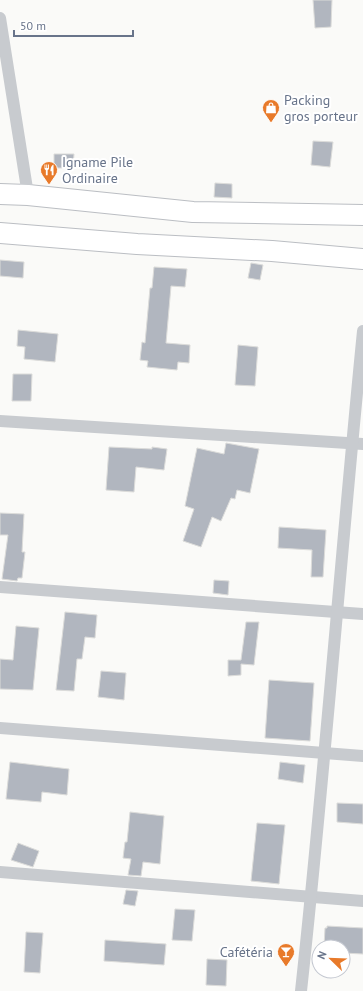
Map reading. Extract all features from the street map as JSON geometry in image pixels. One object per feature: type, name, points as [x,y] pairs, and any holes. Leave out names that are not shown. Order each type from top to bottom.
[{"type":"main road","points":[[0,194],[28,195],[193,212],[363,215]]},
{"type":"main road","points":[[0,233],[363,259]]},
{"type":"street","points":[[0,18],[28,195]]},
{"type":"street","points":[[301,991],[312,896],[338,612],[357,444],[363,331]]},
{"type":"street","points":[[0,421],[357,444]]},
{"type":"street","points":[[0,587],[363,614]]},
{"type":"street","points":[[0,728],[363,756]]},
{"type":"street","points":[[0,872],[363,901]]},
{"type":"building","points":[[313,0],[332,0],[331,27],[315,28]]},
{"type":"building","points":[[313,141],[333,142],[330,167],[311,165]]},
{"type":"building","points":[[54,154],[74,154],[73,168],[54,168]]},
{"type":"building","points":[[215,183],[232,184],[232,198],[214,197]]},
{"type":"building","points":[[0,260],[24,262],[23,278],[0,276]]},
{"type":"building","points":[[251,263],[263,265],[260,280],[248,278]]},
{"type":"building","points":[[154,267],[187,269],[185,287],[171,286],[166,343],[190,345],[189,363],[178,362],[177,370],[147,367],[148,361],[140,360],[142,342],[145,343],[150,288],[152,288]]},
{"type":"building","points":[[18,330],[58,334],[55,362],[24,359],[25,347],[17,346]]},
{"type":"building","points":[[238,345],[258,347],[255,386],[235,385]]},
{"type":"building","points":[[13,374],[32,374],[31,401],[12,401]]},
{"type":"building","points":[[226,443],[259,449],[250,493],[237,490],[235,499],[231,498],[221,521],[212,517],[201,547],[183,541],[194,509],[185,506],[197,448],[224,454]]},
{"type":"building","points":[[109,447],[152,449],[152,447],[167,449],[164,470],[136,467],[134,492],[106,490]]},
{"type":"building","points":[[0,513],[24,514],[22,552],[25,552],[22,578],[18,578],[17,581],[2,579],[8,535],[0,535]]},
{"type":"building","points":[[279,527],[326,530],[323,577],[311,577],[312,550],[278,548]]},
{"type":"building","points":[[214,580],[229,581],[228,595],[213,593]]},
{"type":"building","points":[[65,612],[97,615],[95,638],[85,637],[82,659],[77,659],[74,691],[56,690]]},
{"type":"building","points":[[246,622],[259,622],[254,665],[241,664],[241,675],[228,676],[228,660],[241,660]]},
{"type":"building","points":[[16,626],[39,628],[33,690],[0,689],[0,659],[13,660]]},
{"type":"building","points":[[101,671],[126,673],[124,700],[98,697]]},
{"type":"building","points":[[269,680],[314,683],[310,741],[265,738]]},
{"type":"building","points":[[10,762],[69,769],[67,795],[42,792],[41,802],[6,799]]},
{"type":"building","points":[[280,762],[305,765],[303,783],[278,779]]},
{"type":"building","points":[[337,803],[363,804],[363,824],[337,822]]},
{"type":"building","points":[[130,812],[164,816],[160,864],[143,862],[141,876],[128,875],[131,859],[123,858],[125,842],[127,842]]},
{"type":"building","points":[[257,823],[285,825],[279,884],[251,881]]},
{"type":"building","points":[[18,843],[39,851],[33,867],[11,860]]},
{"type":"building","points":[[126,890],[138,891],[135,906],[123,904]]},
{"type":"building","points":[[175,909],[195,910],[192,941],[172,940]]},
{"type":"building","points":[[327,926],[363,928],[363,954],[351,953],[351,939],[324,939],[325,928],[327,928]]},
{"type":"building","points":[[26,932],[43,933],[40,973],[24,972]]},
{"type":"building","points":[[105,940],[166,944],[164,965],[104,961]]},
{"type":"building","points":[[207,959],[227,960],[226,986],[206,985]]},
{"type":"place","name":"Packing gros porteur","points":[[271,123]]},
{"type":"place","name":"Igname Pile Ordinaire","points":[[49,185]]},
{"type":"place","name":"Cafétéria","points":[[286,967]]}]
